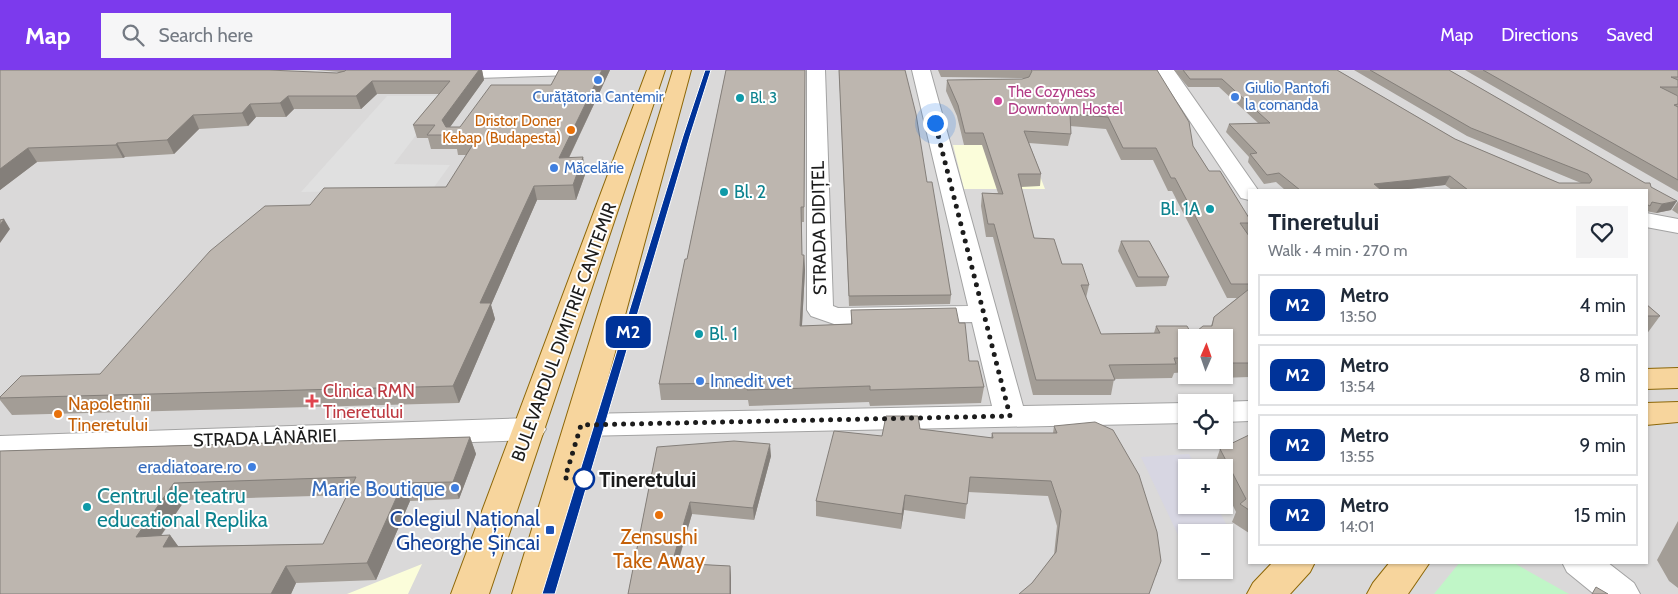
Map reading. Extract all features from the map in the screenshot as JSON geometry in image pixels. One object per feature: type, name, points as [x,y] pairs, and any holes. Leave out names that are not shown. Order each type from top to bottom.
[{"type":"main road","name":"BULEVARDUL DIMITRIE CANTEMIR","points":[[470,594],[656,70]]},
{"type":"main road","name":"BULEVARDUL DIMITRIE CANTEMIR","points":[[531,594],[682,70]]},
{"type":"main road","points":[[1648,379],[1678,378]]},
{"type":"main road","points":[[1648,414],[1678,412]]},
{"type":"main road","points":[[1266,594],[1295,564]]},
{"type":"main road","points":[[1386,594],[1410,564]]},
{"type":"street","points":[[429,75],[574,70]]},
{"type":"street","name":"STRADA DIDIȚEL","points":[[816,70],[820,310],[834,316],[985,314]]},
{"type":"street","points":[[1165,70],[1248,192]]},
{"type":"street","points":[[488,92],[502,72]]},
{"type":"street","points":[[930,80],[1010,416]]},
{"type":"street","points":[[1649,221],[1678,226]]},
{"type":"street","points":[[1233,412],[1248,411]]},
{"type":"street","points":[[581,425],[1178,412]]},
{"type":"street","name":"STRADA LÂNĂRIEI","points":[[0,447],[530,429]]},
{"type":"street","points":[[1583,564],[1621,594]]},
{"type":"shaded area","points":[[0,70],[1678,70],[1678,594],[0,594]]},
{"type":"shaded area","points":[[387,96],[446,96],[394,164],[450,165],[432,190],[301,192]]},
{"type":"shaded area","points":[[1026,140],[1045,189],[964,189],[953,145],[996,145]]},
{"type":"shaded area","points":[[1189,454],[1192,459],[1178,459],[1178,514],[1221,514],[1226,524],[1178,524],[1178,535],[1141,457]]},
{"type":"shaded area","points":[[422,564],[408,594],[347,594]]},
{"type":"green space","points":[[1458,564],[1516,564],[1569,594],[1434,594]]},
{"type":"building","points":[[0,70],[269,70],[337,73],[346,70],[479,70],[442,120],[446,127],[460,127],[491,85],[551,85],[559,70],[602,70],[559,158],[583,157],[573,185],[534,186],[480,303],[491,303],[453,386],[0,398],[21,376],[100,374],[210,251],[265,206],[310,205],[324,188],[446,187],[475,141],[454,141],[458,135],[427,135],[435,125],[413,125],[450,81],[372,81],[356,96],[288,96],[280,103],[250,104],[242,113],[193,115],[167,140],[117,143],[116,145],[28,148],[0,169]]},
{"type":"building","points":[[726,70],[805,70],[804,207],[801,207],[802,255],[804,255],[800,326],[852,324],[851,310],[956,308],[959,323],[965,323],[969,361],[978,361],[984,387],[870,390],[870,386],[747,390],[748,383],[659,384]]},
{"type":"building","points":[[839,70],[905,70],[916,114],[927,182],[932,182],[951,295],[849,296]]},
{"type":"building","points":[[1031,70],[1157,70],[1189,122],[1193,146],[1209,171],[1220,171],[1248,216],[1248,223],[1240,223],[1248,235],[1248,284],[1231,284],[1175,178],[1171,178],[1156,148],[1123,148],[1108,117],[1070,114],[1071,134],[1024,131],[1041,174],[1018,174],[1034,238],[1054,239],[1062,264],[1082,264],[1089,285],[1081,285],[1101,334],[1160,333],[1156,326],[1187,326],[1189,329],[1178,329],[1178,358],[1174,358],[1176,364],[1109,365],[1115,380],[1036,380],[994,224],[988,224],[982,193],[1003,194],[983,133],[965,133],[958,105],[947,80],[1022,79],[1029,77]]},
{"type":"building","points":[[1183,70],[1337,70],[1455,139],[1559,183],[1590,183],[1592,180],[1588,174],[1471,128],[1370,70],[1449,70],[1645,183],[1650,183],[1651,187],[1677,201],[1662,204],[1652,202],[1650,206],[1648,205],[1648,189],[1467,189],[1450,176],[1374,184],[1380,189],[1299,189],[1279,173],[1267,175],[1250,154],[1257,153],[1229,124],[1270,123],[1222,79],[1190,79]]},
{"type":"building","points":[[1483,70],[1678,70],[1678,77],[1671,77],[1678,80],[1678,87],[1660,87],[1678,96],[1678,104],[1674,105],[1678,107],[1678,180]]},
{"type":"building","points":[[1121,241],[1149,241],[1169,277],[1138,277]]},
{"type":"building","points":[[1248,290],[1248,363],[1233,363],[1233,329],[1199,329],[1203,326],[1212,326],[1214,317]]},
{"type":"building","points":[[1648,306],[1660,316],[1648,316]]},
{"type":"building","points":[[886,416],[918,416],[920,429],[993,438],[992,433],[1057,433],[1054,426],[1095,422],[1113,430],[1139,475],[1157,532],[1161,561],[1149,594],[1019,594],[1032,583],[1056,552],[1061,511],[1051,481],[970,477],[967,504],[905,495],[902,514],[816,501],[834,431],[882,436]]},
{"type":"building","points":[[1248,435],[1248,509],[1240,504],[1246,499],[1233,474],[1233,459],[1225,459],[1220,449],[1233,449],[1233,443]]},
{"type":"building","points":[[470,437],[453,482],[403,483],[367,563],[286,566],[271,594],[0,594],[0,451]],"holes":[[[356,477],[323,544],[163,547],[170,535],[136,537],[174,483]]]},
{"type":"building","points":[[734,441],[770,444],[753,508],[690,502],[672,563],[730,566],[730,594],[628,594],[657,447]]},
{"type":"building","points":[[1596,587],[1608,594],[1592,594]]},
{"type":"metro line","name":"M2","points":[[549,594],[686,136],[708,70]]},
{"type":"place","name":"Curățătoria Cantemir","points":[[598,80]]},
{"type":"place","name":"Giulio Pantofi la comanda","points":[[1235,97]]},
{"type":"place","name":"Bl. 3","points":[[740,98]]},
{"type":"place","name":"The Cozyness Downtown Hostel","points":[[998,101]]},
{"type":"place","name":"Dristor Doner Kebap (Budapesta)","points":[[571,130]]},
{"type":"place","name":"Măcelărie","points":[[554,168]]},
{"type":"place","name":"Bl. 2","points":[[724,192]]},
{"type":"place","name":"Bl. 1A","points":[[1210,209]]},
{"type":"place","name":"Bl. 1","points":[[699,334]]},
{"type":"place","name":"Innedit vet","points":[[700,381]]},
{"type":"place","name":"Clinica RMN Tineretului","points":[[312,401]]},
{"type":"place","name":"Napoletinii Tineretului","points":[[58,414]]},
{"type":"place","name":"eradiatoare.ro","points":[[252,467]]},
{"type":"place","name":"Tineretului","points":[[584,479]]},
{"type":"place","name":"Marie Boutique","points":[[455,488]]},
{"type":"place","name":"Centrul de teatru educational Replika","points":[[87,507]]},
{"type":"place","name":"Zensushi Take Away","points":[[659,515]]},
{"type":"place","name":"Colegiul Național Gheorghe Șincai","points":[[550,530]]},
{"type":"route","points":[[584,479],[565,478],[581,425],[1010,416],[935,123]]}]
